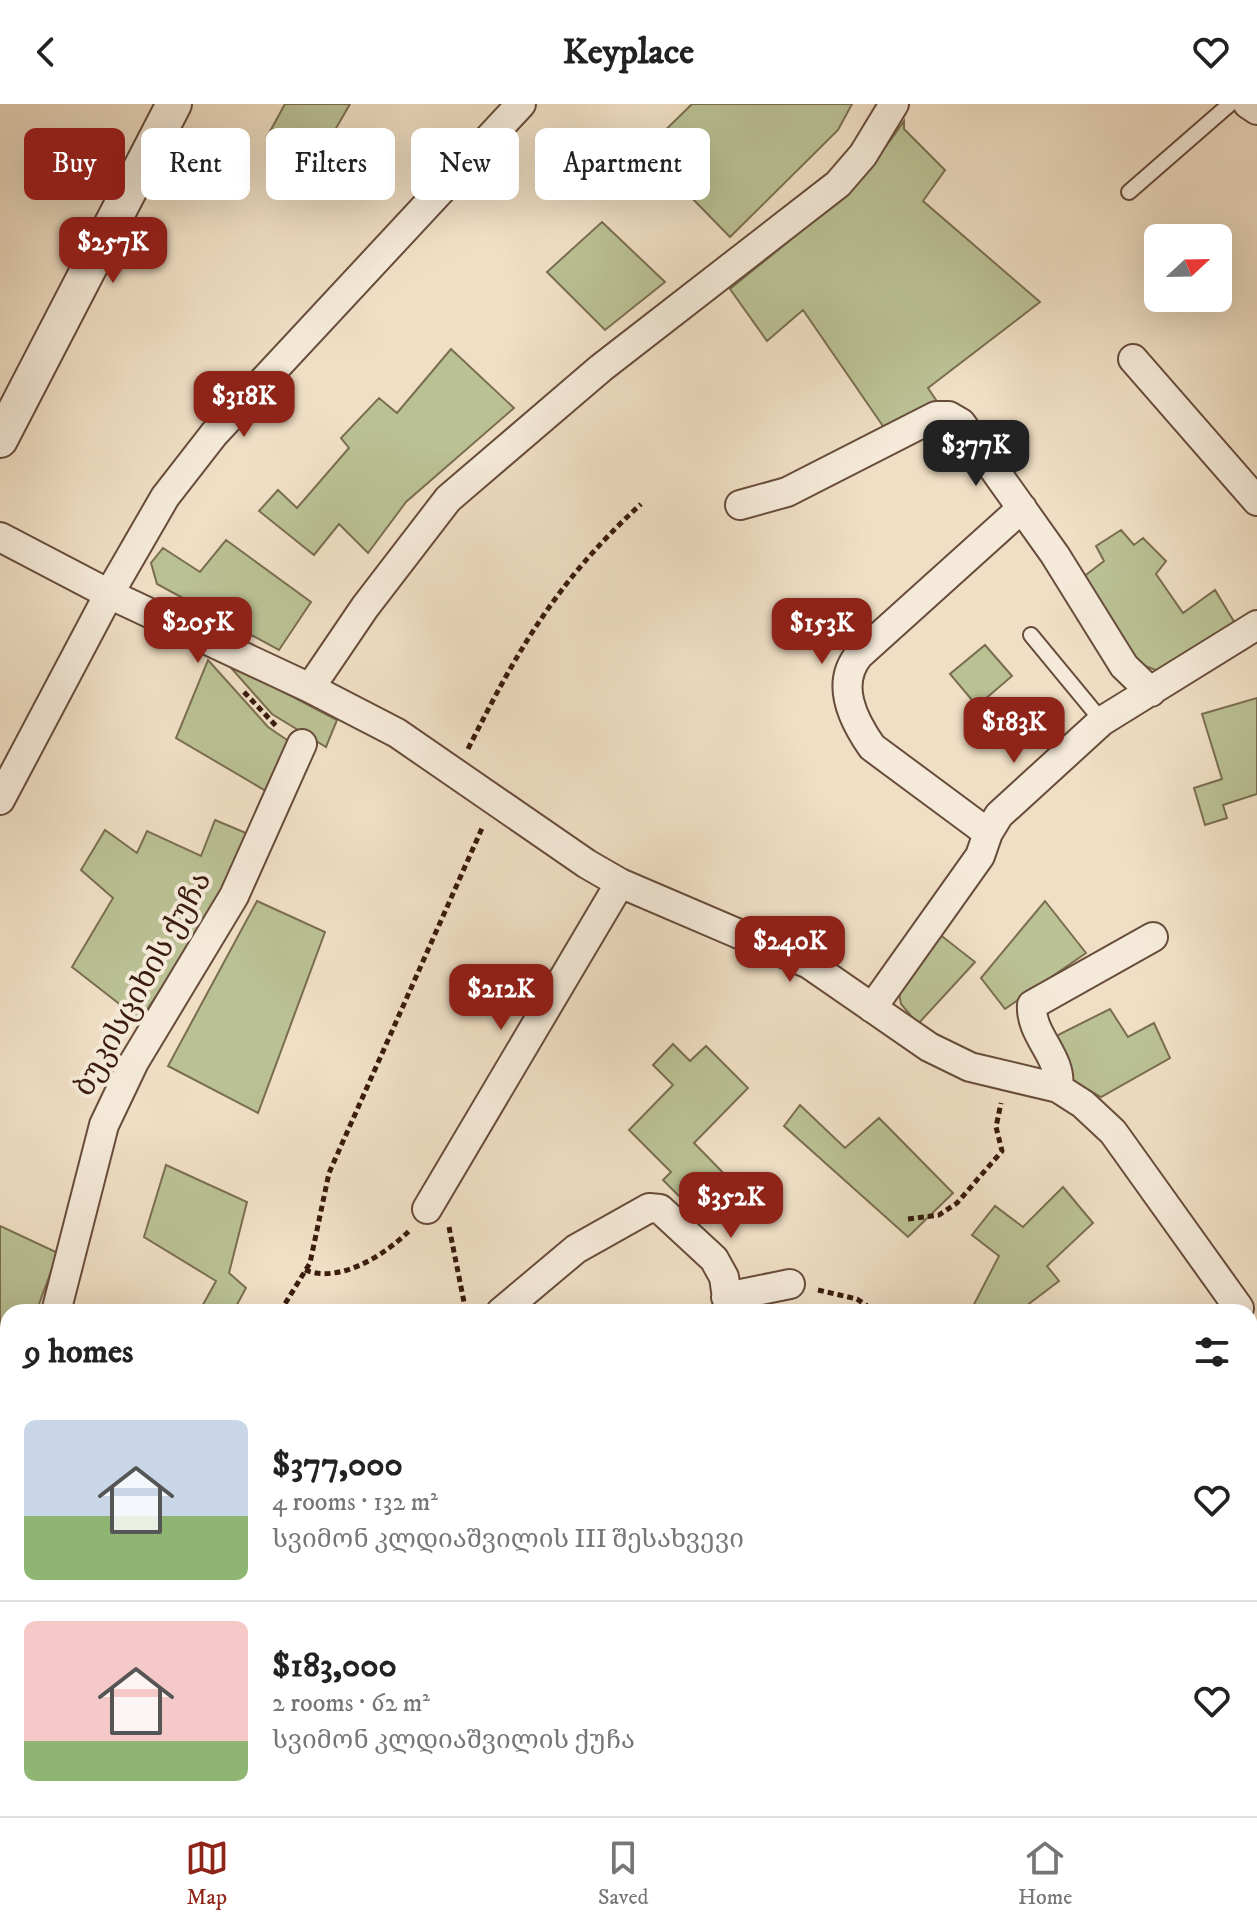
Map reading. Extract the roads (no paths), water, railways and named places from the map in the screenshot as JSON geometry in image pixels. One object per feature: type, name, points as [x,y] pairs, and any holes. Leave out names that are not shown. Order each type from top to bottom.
[{"type":"street","points":[[0,440],[174,104]]},
{"type":"street","points":[[0,800],[109,594],[165,497],[214,434],[521,104]]},
{"type":"street","points":[[310,688],[365,607],[448,499],[601,368],[838,184],[863,155],[894,104]]},
{"type":"street","points":[[1248,104],[1257,110]]},
{"type":"street","points":[[1133,359],[1257,501]]},
{"type":"street","points":[[740,505],[787,492],[936,416],[949,416],[961,423],[1022,508],[1124,666],[1151,692]]},
{"type":"street","points":[[988,833],[872,747],[859,728],[845,684],[848,668],[859,655],[1022,508]]},
{"type":"street","points":[[0,537],[109,594],[310,688],[397,733],[620,883],[809,964],[929,1047],[970,1067],[1058,1088],[1083,1104],[1113,1132],[1242,1304]]},
{"type":"street","points":[[872,1008],[980,856],[988,833],[999,815],[1102,721],[1257,625]]},
{"type":"street","name":"ბუკისციხის ქუჩა","points":[[58,1304],[104,1125],[134,1062],[234,896],[302,744]]},
{"type":"street","points":[[431,1202],[620,883]]},
{"type":"street","points":[[1058,1088],[1058,1069],[1035,1025],[1032,1005],[1153,937]]},
{"type":"street","points":[[511,1304],[576,1249],[637,1213],[660,1209],[714,1259],[724,1277],[727,1304],[790,1284]]},
{"type":"lane","points":[[1129,192],[1230,104]]},
{"type":"lane","points":[[1031,635],[1102,721]]}]
